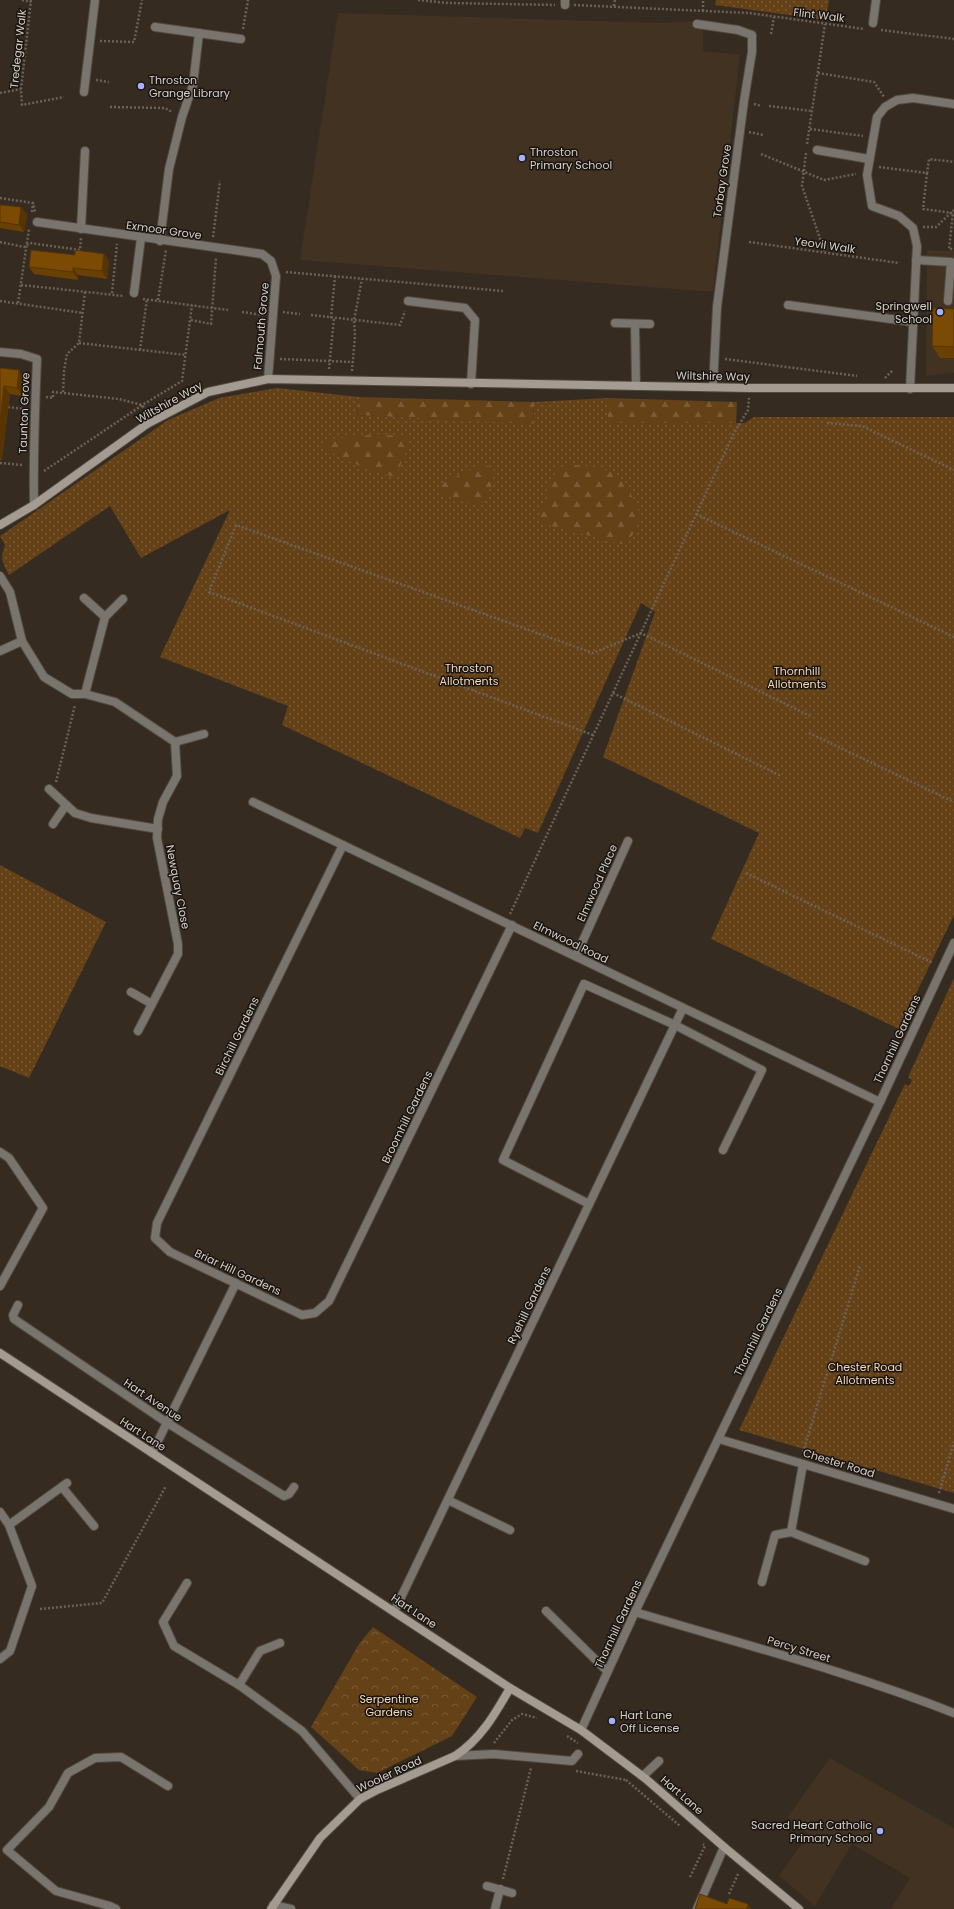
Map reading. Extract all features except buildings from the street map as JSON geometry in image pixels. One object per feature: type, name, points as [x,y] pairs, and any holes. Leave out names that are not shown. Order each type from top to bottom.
[{"type":"street","points":[[84,92],[95,0]]},
{"type":"street","points":[[873,23],[876,0]]},
{"type":"street","name":"Torbay Grove","points":[[698,24],[738,30],[752,35],[752,52],[744,101],[717,307],[713,387]]},
{"type":"street","points":[[155,27],[241,39]]},
{"type":"street","points":[[160,241],[169,169],[182,117],[193,85],[199,33]]},
{"type":"street","points":[[910,388],[917,246],[913,228],[899,216],[872,206],[867,175],[869,162],[877,117],[889,105],[897,100],[913,98],[954,104]]},
{"type":"street","points":[[817,150],[869,162]]},
{"type":"street","points":[[81,229],[85,151]]},
{"type":"street","name":"Exmoor Grove","points":[[32,221],[118,235],[262,254],[271,261],[276,274]]},
{"type":"street","points":[[135,296],[141,238]]},
{"type":"street","points":[[916,260],[952,262],[948,300]]},
{"type":"street","name":"Falmouth Grove","points":[[268,379],[276,274]]},
{"type":"street","points":[[408,301],[464,308],[475,320],[471,384]]},
{"type":"street","points":[[788,304],[913,322]]},
{"type":"street","points":[[614,323],[650,324]]},
{"type":"street","points":[[634,324],[636,386]]},
{"type":"street","name":"Taunton Grove","points":[[0,352],[21,354],[37,359],[35,396],[36,410],[33,438],[34,505]]},
{"type":"street","name":"Wiltshire Way","points":[[0,525],[34,505],[153,421],[208,392],[268,379],[471,384],[750,388],[954,388]]},
{"type":"street","points":[[0,576],[10,592],[22,641],[44,677],[72,694],[81,694],[115,702],[175,742],[204,734]]},
{"type":"street","points":[[84,598],[105,617]]},
{"type":"street","points":[[81,694],[105,617],[123,599]]},
{"type":"street","points":[[0,651],[22,641]]},
{"type":"street","name":"Newquay Close","points":[[138,1031],[178,954],[178,944],[157,838],[158,819],[163,802],[177,776],[175,742]]},
{"type":"street","points":[[51,791],[75,813],[91,818],[158,828]]},
{"type":"street","name":"Elmwood Road","points":[[253,802],[880,1102]]},
{"type":"street","points":[[53,824],[66,805]]},
{"type":"street","name":"Elmwood Place","points":[[576,956],[628,841]]},
{"type":"street","name":"Birchill Gardens","points":[[155,1238],[157,1223],[343,845]]},
{"type":"street","name":"Broomhill Gardens","points":[[315,1313],[329,1301],[509,924]]},
{"type":"street","name":"Thornhill Gardens","points":[[581,1730],[607,1671],[880,1102],[954,943]]},
{"type":"street","points":[[589,1204],[503,1160],[584,984],[675,1025],[762,1070],[723,1150]]},
{"type":"street","points":[[131,992],[152,1004]]},
{"type":"street","name":"Ryehill Gardens","points":[[394,1612],[683,1008]]},
{"type":"street","points":[[0,1152],[9,1158],[43,1208],[0,1286]]},
{"type":"street","name":"Briar Hill Gardens","points":[[155,1238],[170,1252],[302,1315],[315,1313]]},
{"type":"street","points":[[152,1454],[166,1422],[236,1283]]},
{"type":"street","name":"Hart Avenue","points":[[18,1305],[13,1315],[14,1319],[166,1422],[284,1496],[289,1494],[294,1487]]},
{"type":"street","name":"Hart Lane","points":[[0,1354],[510,1688],[581,1730],[643,1776],[799,1909]]},
{"type":"street","name":"Chester Road","points":[[719,1439],[954,1509]]},
{"type":"street","points":[[792,1532],[803,1464]]},
{"type":"street","points":[[9,1525],[65,1485],[94,1526]]},
{"type":"street","points":[[448,1500],[510,1530]]},
{"type":"street","points":[[0,1512],[9,1525],[32,1586],[10,1651],[0,1659]]},
{"type":"street","points":[[762,1582],[775,1536],[792,1532],[865,1561]]},
{"type":"street","points":[[187,1583],[162,1622],[174,1646],[238,1685],[302,1731],[360,1799]]},
{"type":"street","points":[[546,1611],[607,1671]]},
{"type":"street","name":"Percy Street","points":[[635,1612],[826,1668],[899,1692],[954,1713]]},
{"type":"street","points":[[238,1685],[260,1651],[280,1643]]},
{"type":"street","name":"Wooler Road","points":[[272,1907],[320,1838],[360,1799],[455,1756],[464,1750],[487,1727],[510,1688]]},
{"type":"street","points":[[455,1756],[494,1754],[572,1761],[578,1754]]},
{"type":"street","points":[[116,1909],[56,1891],[4,1850],[49,1807],[68,1773],[95,1758],[121,1757],[168,1786]]},
{"type":"street","points":[[643,1776],[659,1761]]},
{"type":"street","points":[[697,1909],[724,1846]]},
{"type":"street","points":[[487,1886],[512,1893]]},
{"type":"street","points":[[495,1909],[500,1889]]},
{"type":"street","points":[[272,1907],[290,1909]]},
{"type":"path","points":[[22,0],[31,1]]},
{"type":"path","points":[[90,40],[134,42],[142,0]]},
{"type":"path","points":[[243,30],[248,0]]},
{"type":"path","name":"Flint Walk","points":[[418,0],[448,2],[565,3],[749,13],[865,29]]},
{"type":"path","points":[[614,6],[615,0]]},
{"type":"path","points":[[703,0],[703,11]]},
{"type":"path","name":"Tredegar Walk","points":[[31,1],[22,89],[22,105],[64,97]]},
{"type":"path","points":[[771,34],[774,17]]},
{"type":"path","points":[[880,30],[954,39]]},
{"type":"path","points":[[818,72],[874,82],[889,105]]},
{"type":"path","points":[[0,93],[22,89]]},
{"type":"path","points":[[769,106],[812,112]]},
{"type":"path","points":[[110,107],[165,108],[175,114]]},
{"type":"path","points":[[810,129],[873,138]]},
{"type":"path","points":[[761,154],[824,180],[857,174]]},
{"type":"path","points":[[953,212],[923,209],[929,159],[954,162]]},
{"type":"path","points":[[869,162],[927,173]]},
{"type":"path","points":[[191,320],[211,324],[220,181]]},
{"type":"path","points":[[0,198],[33,203]]},
{"type":"path","points":[[18,303],[26,245],[32,221],[33,203]]},
{"type":"path","points":[[32,221],[33,203]]},
{"type":"path","points":[[913,228],[936,227],[953,212]]},
{"type":"path","points":[[953,212],[949,249],[954,249]]},
{"type":"path","points":[[0,242],[24,247],[30,243],[80,250],[81,229]]},
{"type":"path","points":[[112,293],[118,235]]},
{"type":"path","points":[[158,300],[165,252],[169,242]]},
{"type":"path","name":"Yeovil Walk","points":[[749,242],[899,263]]},
{"type":"path","points":[[276,274],[335,276],[503,291]]},
{"type":"path","points":[[328,380],[335,276]]},
{"type":"path","points":[[351,381],[355,336],[354,320],[362,279]]},
{"type":"path","points":[[21,285],[135,296],[228,310]]},
{"type":"path","points":[[63,393],[66,354],[79,343],[85,292]]},
{"type":"path","points":[[140,350],[147,299]]},
{"type":"path","points":[[0,301],[83,313]]},
{"type":"path","points":[[310,315],[400,325],[408,301]]},
{"type":"path","points":[[33,478],[142,405],[182,381],[192,305]]},
{"type":"path","points":[[242,312],[264,315]]},
{"type":"path","points":[[281,312],[300,314]]},
{"type":"path","points":[[79,343],[186,355]]},
{"type":"path","points":[[280,359],[353,362]]},
{"type":"path","points":[[730,359],[860,376]]},
{"type":"path","points":[[883,379],[893,370]]},
{"type":"path","points":[[509,924],[593,734],[733,435],[748,410],[750,388]]},
{"type":"path","points":[[35,396],[53,398],[53,392],[119,399],[142,405],[153,421]]},
{"type":"path","points":[[0,406],[36,410]]},
{"type":"path","points":[[827,423],[862,426],[954,470]]},
{"type":"path","points":[[0,464],[19,466],[33,464]]},
{"type":"path","points":[[696,514],[954,637]]},
{"type":"path","points":[[593,734],[209,592],[236,526],[593,653],[641,633],[810,716]]},
{"type":"path","points":[[613,693],[781,776]]},
{"type":"path","points":[[51,791],[81,694]]},
{"type":"path","points":[[809,733],[954,802]]},
{"type":"path","points":[[746,873],[943,968]]},
{"type":"path","points":[[803,1452],[860,1266]]},
{"type":"path","points":[[939,1494],[954,1442]]},
{"type":"path","points":[[40,1609],[102,1603],[166,1486]]},
{"type":"path","points":[[494,1744],[512,1720],[522,1714],[543,1721]]},
{"type":"path","points":[[563,1734],[584,1747]]},
{"type":"path","points":[[500,1889],[532,1763]]},
{"type":"path","points":[[571,1770],[626,1780]]},
{"type":"path","points":[[622,1774],[626,1780],[686,1831]]},
{"type":"path","points":[[690,1877],[704,1846],[698,1841]]},
{"type":"path","points":[[729,1894],[738,1874],[743,1878]]},
{"type":"shaded area","name":"Throston Primary School","points":[[338,13],[660,23],[703,21],[703,51],[740,55],[713,292],[300,260]]},
{"type":"shaded area","name":"Springwell School","points":[[927,250],[954,251],[954,373],[926,376]]},
{"type":"shaded area","name":"Sacred Heart Catholic Primary School","points":[[830,1758],[954,1828],[954,1909],[891,1909],[910,1878],[852,1844],[815,1906],[779,1876],[809,1834],[787,1818]]},
{"type":"green space","points":[[716,0],[829,0],[826,20],[715,5]]},
{"type":"green space","points":[[277,388],[359,397],[357,415],[533,423],[534,402],[608,398],[608,423],[745,423],[754,417],[954,417],[954,915],[899,1029],[711,939],[759,833],[603,757],[655,612],[641,603],[538,833],[525,828],[520,838],[282,725],[288,706],[160,657],[230,510],[141,558],[110,506],[9,575],[2,560],[5,545],[0,536],[168,420],[219,398]]},
{"type":"green space","points":[[359,397],[534,402],[533,424],[357,415]]},
{"type":"green space","points":[[608,398],[737,402],[736,423],[608,423]]},
{"type":"green space","points":[[380,434],[406,437],[410,444],[395,477],[362,467],[324,449],[324,442],[331,439]]},
{"type":"green space","points":[[480,465],[492,467],[494,476],[482,505],[477,506],[444,494],[438,490],[445,482]]},
{"type":"green space","points":[[565,465],[600,468],[613,473],[621,480],[636,504],[639,518],[635,532],[622,544],[544,524],[539,517],[539,512],[547,501],[548,490],[557,470]]},
{"type":"green space","points":[[0,865],[106,922],[29,1078],[0,1066]]},
{"type":"green space","name":"Chester Road Allotments","points":[[954,978],[954,1493],[739,1430],[905,1084],[909,1086],[912,1080],[908,1077]]},
{"type":"green space","name":"Serpentine Gardens","points":[[373,1627],[477,1697],[452,1736],[377,1773],[359,1770],[311,1727],[359,1644]]},
{"type":"place","name":"Throston Grange Library","points":[[141,86]]},
{"type":"place","name":"Throston Primary School","points":[[522,158]]},
{"type":"place","name":"Springwell School","points":[[940,312]]},
{"type":"place","name":"Hart Lane Off License","points":[[612,1721]]},
{"type":"place","name":"Sacred Heart Catholic Primary School","points":[[880,1831]]},
{"type":"park label","name":"Throston Allotments","points":[[469,674]]},
{"type":"park label","name":"Thornhill Allotments","points":[[797,677]]}]
